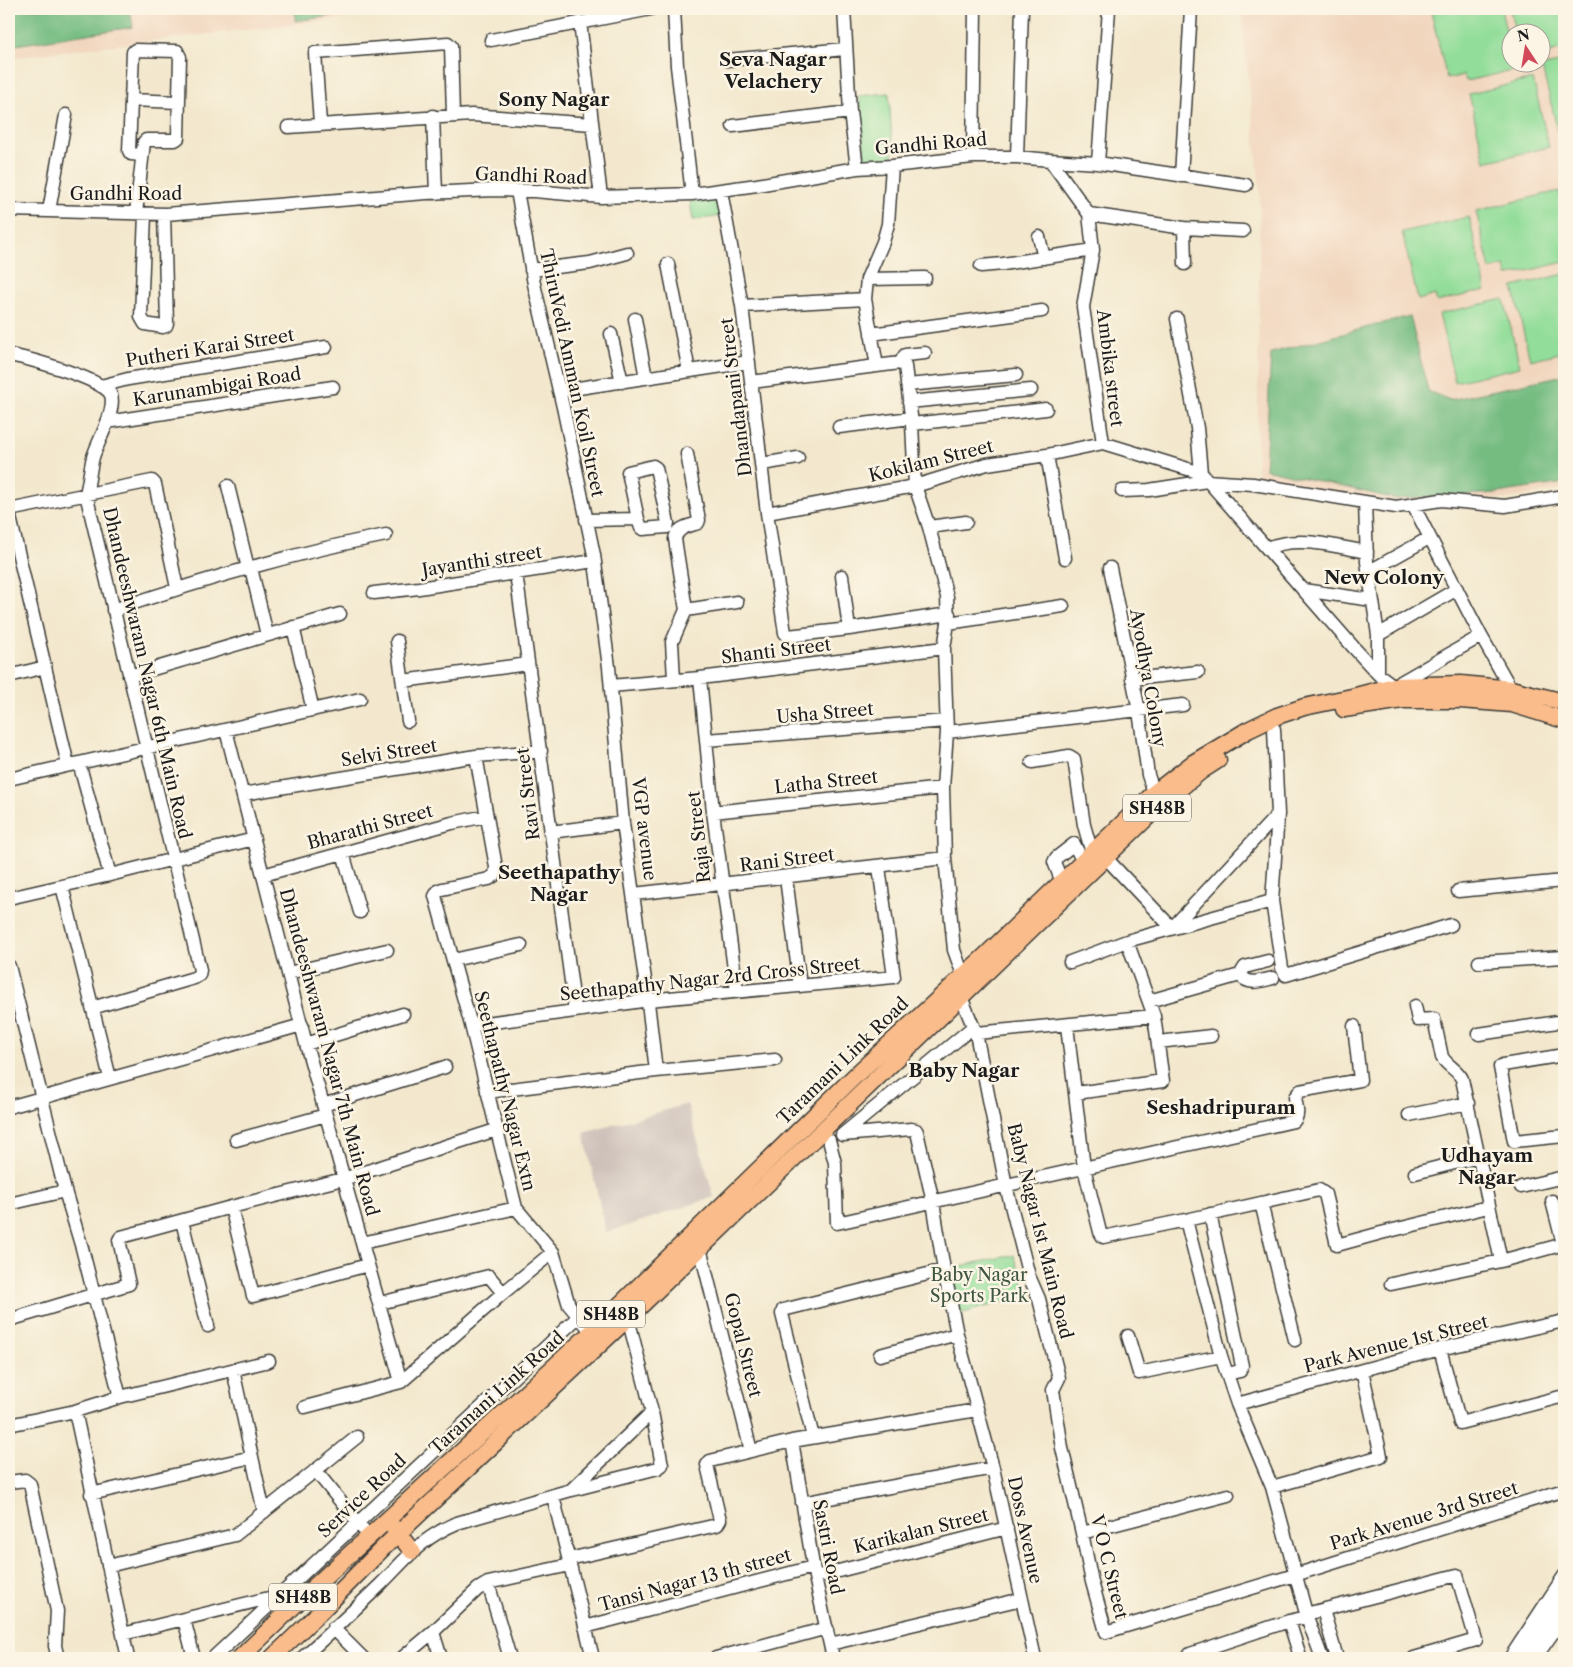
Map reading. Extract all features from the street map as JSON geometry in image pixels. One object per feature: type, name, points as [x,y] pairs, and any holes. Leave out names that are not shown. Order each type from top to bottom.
[{"type":"main road","name":"Taramani Link Road","points":[[240,1658],[329,1579],[369,1537],[592,1332],[963,975],[1062,882],[1093,857],[1158,798],[1193,763],[1248,730],[1277,716],[1304,707],[1352,698],[1394,686],[1461,684],[1511,689],[1564,702]]},
{"type":"main road","name":"Taramani Link Road","points":[[1158,798],[1251,740],[1274,729],[1307,717],[1351,708],[1402,700],[1460,700],[1512,704],[1564,720]]},
{"type":"main road","name":"Taramani Link Road","points":[[272,1658],[399,1534],[700,1248],[824,1137],[841,1113],[960,997],[1093,857]]},
{"type":"main road","points":[[829,1102],[841,1113]]},
{"type":"main road","points":[[387,1520],[412,1551]]},
{"type":"main road","points":[[253,1658],[329,1579],[349,1567],[367,1565]]},
{"type":"street","points":[[491,40],[651,9]]},
{"type":"street","points":[[674,9],[677,66],[692,194]]},
{"type":"street","points":[[844,9],[850,112],[857,168]]},
{"type":"street","points":[[973,157],[975,9]]},
{"type":"street","points":[[1017,156],[1022,9]]},
{"type":"street","points":[[1098,163],[1109,9]]},
{"type":"street","points":[[1181,176],[1191,9]]},
{"type":"street","points":[[580,22],[601,197]]},
{"type":"street","points":[[320,124],[315,53],[438,43],[449,43],[451,46],[453,115]]},
{"type":"street","points":[[727,60],[845,49]]},
{"type":"street","points":[[144,160],[129,153],[134,51],[175,50],[180,57],[178,138],[175,140],[146,140],[144,142],[144,160],[141,214],[141,317],[144,324],[163,327],[167,323],[164,214]]},
{"type":"street","points":[[131,100],[178,102]]},
{"type":"street","points":[[734,126],[850,112]]},
{"type":"street","points":[[49,211],[66,115]]},
{"type":"street","points":[[288,126],[453,115],[592,124]]},
{"type":"street","points":[[433,116],[436,193]]},
{"type":"street","name":"Gandhi Road","points":[[9,210],[164,214],[494,190],[601,197],[692,194],[721,191],[857,168],[973,157],[1017,156],[1098,163],[1246,185]]},
{"type":"street","name":"Ambika street","points":[[1050,160],[1089,214],[1093,250],[1083,307],[1103,443]]},
{"type":"street","points":[[877,366],[865,299],[867,279],[883,242],[888,224],[892,166]]},
{"type":"street","name":"ThiruVedi Amman Koil Street","points":[[517,191],[531,270],[559,391],[594,561]]},
{"type":"street","name":"Dhandapani Street","points":[[721,191],[742,306],[767,513],[784,632],[788,636],[849,629]]},
{"type":"street","points":[[1089,214],[1184,228],[1243,231]]},
{"type":"street","points":[[1184,228],[1185,264]]},
{"type":"street","points":[[1039,237],[1044,258]]},
{"type":"street","points":[[981,266],[1093,250]]},
{"type":"street","points":[[531,270],[590,263],[627,253]]},
{"type":"street","points":[[668,264],[689,371]]},
{"type":"street","points":[[867,279],[925,278]]},
{"type":"street","points":[[742,306],[865,299]]},
{"type":"street","points":[[871,334],[1042,311]]},
{"type":"street","points":[[635,319],[646,378]]},
{"type":"street","points":[[1177,319],[1204,477],[1378,674],[1394,686],[1481,636]]},
{"type":"street","points":[[611,334],[622,382]]},
{"type":"street","name":"Putheri Karai Street","points":[[106,390],[128,379],[326,347]]},
{"type":"street","points":[[900,362],[904,355],[925,352]]},
{"type":"street","points":[[9,355],[49,364],[106,390],[111,400],[107,422],[93,457],[86,494]]},
{"type":"street","points":[[559,391],[749,362]]},
{"type":"street","points":[[752,382],[900,362],[905,366],[916,486],[947,597],[946,726],[943,788],[944,858],[954,950],[963,975]]},
{"type":"street","points":[[907,385],[1016,375]]},
{"type":"street","name":"Karunambigai Road","points":[[107,422],[332,387]]},
{"type":"street","points":[[909,402],[1031,390]]},
{"type":"street","points":[[839,427],[1046,409]]},
{"type":"street","points":[[1103,443],[1204,477],[1396,507],[1441,500],[1505,506],[1564,496]]},
{"type":"street","name":"Kokilam Street","points":[[767,513],[916,486],[962,470],[987,464],[1047,455],[1103,443]]},
{"type":"street","points":[[674,680],[672,642],[686,610],[675,539],[676,533],[682,528],[698,523],[699,520],[687,454]]},
{"type":"street","points":[[1047,455],[1065,558]]},
{"type":"street","points":[[762,464],[798,458]]},
{"type":"street","points":[[654,466],[668,525],[663,528],[644,529],[641,528],[638,519],[628,472],[654,466]]},
{"type":"street","points":[[1122,491],[1149,490],[1204,477]]},
{"type":"street","points":[[110,875],[45,667],[9,512],[151,480],[154,481],[177,588]]},
{"type":"street","points":[[228,486],[267,635]]},
{"type":"street","name":"Dhandeeshwaram Nagar 6th Main Road","points":[[86,494],[128,676],[200,970],[198,975],[92,1008]]},
{"type":"street","points":[[1365,502],[1368,572],[1378,636],[1378,674]]},
{"type":"street","points":[[1412,505],[1511,689]]},
{"type":"street","points":[[586,520],[638,519]]},
{"type":"street","points":[[929,527],[966,522]]},
{"type":"street","points":[[113,610],[177,588],[334,545],[386,535]]},
{"type":"street","points":[[1368,572],[1430,538]]},
{"type":"street","points":[[1267,548],[1277,544],[1294,542],[1322,544],[1367,552]]},
{"type":"street","name":"Jayanthi street","points":[[374,593],[419,588],[594,561]]},
{"type":"street","name":"VGP avenue","points":[[594,561],[611,686],[624,823],[656,1071]]},
{"type":"street","name":"Ayodhya Colony","points":[[1110,568],[1138,711],[1148,775],[1158,798]]},
{"type":"street","name":"Ravi Street","points":[[516,573],[575,1012]]},
{"type":"street","points":[[842,576],[849,629],[947,630],[1063,606]]},
{"type":"street","points":[[1378,636],[1456,589]]},
{"type":"street","points":[[1303,590],[1372,600]]},
{"type":"street","points":[[686,610],[737,602]]},
{"type":"street","points":[[128,676],[340,614]]},
{"type":"street","points":[[293,627],[313,710]]},
{"type":"street","name":"Shanti Street","points":[[611,686],[700,678],[947,630]]},
{"type":"street","points":[[397,641],[408,721]]},
{"type":"street","points":[[403,681],[528,664]]},
{"type":"street","points":[[9,676],[45,667]]},
{"type":"street","points":[[1132,679],[1198,672]]},
{"type":"street","name":"Raja Street","points":[[700,678],[713,812],[738,991]]},
{"type":"street","points":[[9,779],[360,699]]},
{"type":"street","name":"Usha Street","points":[[706,740],[946,726],[1138,711],[1183,705]]},
{"type":"street","points":[[1274,729],[1278,814],[1272,901],[1282,968],[1286,975],[1451,925]]},
{"type":"street","name":"Dhandeeshwaram Nagar 7th Main Road","points":[[226,730],[306,1044],[401,1382]]},
{"type":"street","name":"Selvi Street","points":[[243,794],[476,756],[540,751]]},
{"type":"street","points":[[476,756],[486,816]]},
{"type":"street","points":[[1032,762],[1072,756],[1074,759],[1086,830],[1093,857]]},
{"type":"street","name":"Latha Street","points":[[713,812],[943,788]]},
{"type":"street","points":[[1172,928],[1278,814]]},
{"type":"street","name":"Bharathi Street","points":[[263,875],[452,823],[486,816]]},
{"type":"street","name":"Seethapathy Nagar Extn","points":[[486,816],[496,867],[495,875],[489,879],[449,887],[438,891],[435,896],[471,1025],[516,1208],[553,1252],[570,1305],[592,1332]]},
{"type":"street","points":[[550,832],[624,823]]},
{"type":"street","points":[[1062,882],[1054,862],[1086,830]]},
{"type":"street","points":[[9,898],[254,839]]},
{"type":"street","points":[[1074,844],[1093,857],[1172,928]]},
{"type":"street","points":[[343,853],[360,912]]},
{"type":"street","name":"Rani Street","points":[[634,894],[786,878],[944,858]]},
{"type":"street","name":"Seethapathy Nagar 2rd Cross Street","points":[[471,1025],[575,1012],[648,1000],[894,977],[880,867]]},
{"type":"street","points":[[786,878],[800,986]]},
{"type":"street","points":[[1458,891],[1564,881]]},
{"type":"street","points":[[62,886],[110,1078]]},
{"type":"street","points":[[1070,962],[1127,941],[1272,901]]},
{"type":"street","points":[[1076,1093],[1163,1081],[1154,1016],[1127,941]]},
{"type":"street","points":[[453,960],[521,945]]},
{"type":"street","points":[[288,973],[387,950]]},
{"type":"street","points":[[1479,962],[1564,957]]},
{"type":"street","points":[[1150,1001],[1240,975],[1245,967],[1268,961]]},
{"type":"street","points":[[9,966],[15,1016],[42,1098],[120,1397]]},
{"type":"street","points":[[1240,975],[1244,980],[1252,982],[1273,978]]},
{"type":"street","name":"Baby Nagar 1st Main Road","points":[[960,997],[975,1030],[1006,1186],[1029,1276],[1040,1299],[1059,1378]]},
{"type":"street","points":[[1414,1006],[1418,1020],[1434,1019],[1444,1062],[1461,1076],[1501,1262]]},
{"type":"street","points":[[306,1044],[403,1014]]},
{"type":"street","points":[[1154,1016],[1067,1026],[975,1030],[843,1135],[824,1137],[835,1163],[837,1223],[1294,1122],[1298,1113],[1295,1097],[1300,1091],[1360,1080],[1354,1026]]},
{"type":"street","points":[[1479,1034],[1564,1021]]},
{"type":"street","points":[[9,1107],[302,1025]]},
{"type":"street","points":[[1067,1026],[1084,1168],[1102,1237],[1319,1190],[1325,1194],[1336,1245],[1488,1207]]},
{"type":"street","points":[[1158,1042],[1211,1036]]},
{"type":"street","points":[[1564,1055],[1503,1064],[1500,1067],[1514,1141],[1564,1136]]},
{"type":"street","points":[[487,1092],[656,1071],[775,1060]]},
{"type":"street","points":[[236,1140],[445,1067]]},
{"type":"street","points":[[1409,1115],[1468,1103]]},
{"type":"street","points":[[9,1320],[129,1284],[119,1240],[121,1237],[343,1179],[496,1130]]},
{"type":"street","name":"Doss Avenue","points":[[843,1135],[916,1130],[933,1202],[957,1334],[993,1468],[1035,1658]]},
{"type":"street","points":[[1415,1173],[1479,1158]]},
{"type":"street","points":[[1521,1187],[1564,1178]]},
{"type":"street","points":[[9,1204],[65,1191]]},
{"type":"street","points":[[1391,1284],[1501,1262],[1564,1244],[1552,1201]]},
{"type":"street","points":[[1261,1203],[1295,1340]]},
{"type":"street","points":[[231,1207],[253,1296],[368,1265]]},
{"type":"street","points":[[362,1243],[516,1208]]},
{"type":"street","points":[[1210,1214],[1242,1368],[1240,1371],[1227,1374]]},
{"type":"street","points":[[182,1220],[208,1326]]},
{"type":"street","points":[[1186,1220],[1221,1356],[1237,1404],[1272,1487],[1295,1575],[1322,1658]]},
{"type":"street","name":"Gopal Street","points":[[700,1248],[751,1451]]},
{"type":"street","points":[[305,1407],[401,1382],[553,1252]]},
{"type":"street","points":[[813,1437],[782,1314],[783,1310],[944,1270]]},
{"type":"street","points":[[380,1303],[489,1276],[503,1293]]},
{"type":"street","name":"Service Road","points":[[212,1658],[283,1594],[578,1317]]},
{"type":"street","points":[[302,1658],[412,1551],[441,1530],[570,1490],[662,1466],[652,1412],[628,1318]]},
{"type":"street","name":"Park Avenue 1st Street","points":[[1237,1404],[1440,1349],[1564,1321]]},
{"type":"street","points":[[880,1355],[957,1334]]},
{"type":"street","points":[[1128,1336],[1139,1373],[1221,1356]]},
{"type":"street","points":[[1440,1349],[1460,1423],[1564,1396]]},
{"type":"street","points":[[9,1425],[75,1411],[120,1397],[269,1361]]},
{"type":"street","points":[[233,1370],[264,1512]]},
{"type":"street","points":[[1272,1487],[1381,1456],[1362,1370]]},
{"type":"street","name":"V O C Street","points":[[1059,1378],[1053,1390],[1062,1448],[1092,1582],[1106,1632],[1295,1575]]},
{"type":"street","points":[[402,1658],[433,1632],[478,1589],[488,1583],[717,1525],[720,1520],[708,1463],[710,1461],[792,1441],[977,1410]]},
{"type":"street","points":[[75,1411],[128,1658]]},
{"type":"street","points":[[570,1490],[652,1412]]},
{"type":"street","points":[[108,1566],[232,1536],[357,1437]]},
{"type":"street","name":"Sastri Road","points":[[792,1441],[814,1572],[833,1658]]},
{"type":"street","points":[[92,1494],[252,1457]]},
{"type":"street","points":[[802,1504],[993,1468]]},
{"type":"street","points":[[315,1470],[369,1537]]},
{"type":"street","points":[[9,1482],[25,1480],[30,1484],[57,1611],[55,1646],[58,1658]]},
{"type":"street","name":"Park Avenue 3rd Street","points":[[1295,1575],[1564,1490]]},
{"type":"street","points":[[1082,1533],[1228,1495]]},
{"type":"street","points":[[553,1496],[593,1658]]},
{"type":"street","name":"Karikalan Street","points":[[814,1572],[1006,1528]]},
{"type":"street","points":[[312,1566],[329,1579]]},
{"type":"street","name":"Tansi Nagar 13 th street","points":[[585,1627],[814,1572]]},
{"type":"street","points":[[1188,1658],[1190,1654],[1323,1610],[1457,1575],[1476,1640],[1414,1658]]},
{"type":"street","points":[[1510,1658],[1564,1576]]},
{"type":"street","points":[[488,1583],[510,1658]]},
{"type":"street","points":[[123,1634],[283,1594]]},
{"type":"street","points":[[1524,1658],[1564,1596]]},
{"type":"street","points":[[830,1644],[1022,1599]]},
{"type":"street","points":[[1323,1610],[1337,1658]]},
{"type":"street","points":[[1535,1658],[1564,1617]]},
{"type":"street","points":[[184,1619],[194,1658]]},
{"type":"street","points":[[1288,1621],[1300,1656],[1299,1658]]},
{"type":"street","points":[[333,1628],[363,1658]]},
{"type":"street","points":[[716,1658],[827,1628]]},
{"type":"street","points":[[433,1632],[441,1658]]},
{"type":"shaded area","points":[[9,9],[428,9],[9,58]]},
{"type":"shaded area","points":[[1241,9],[1564,9],[1564,489],[1505,499],[1422,499],[1411,509],[1257,480],[1260,188]]},
{"type":"shaded area","points":[[687,1104],[714,1197],[606,1233],[584,1133]]},
{"type":"green space","points":[[9,9],[130,9],[133,27],[9,46]]},
{"type":"green space","points":[[296,9],[380,9],[295,21]]},
{"type":"green space","points":[[1446,9],[1501,9],[1504,22],[1500,22],[1500,72],[1507,72],[1466,81],[1464,75],[1447,79],[1431,12]]},
{"type":"green space","points":[[1510,9],[1564,9],[1564,49],[1550,53],[1550,22],[1513,22]]},
{"type":"green space","points":[[1564,61],[1564,139],[1560,140],[1543,72],[1550,72],[1550,65]]},
{"type":"green space","points":[[1533,79],[1549,147],[1485,162],[1469,94]]},
{"type":"green space","points":[[889,93],[893,160],[865,161],[859,96]]},
{"type":"green space","points":[[1559,191],[1564,214],[1564,262],[1507,276],[1505,266],[1490,269],[1476,211]]},
{"type":"green space","points":[[720,195],[723,216],[693,220],[690,202]]},
{"type":"green space","points":[[1469,217],[1486,290],[1437,302],[1435,295],[1418,300],[1402,232]]},
{"type":"green space","points":[[1564,274],[1564,352],[1530,360],[1513,287]]},
{"type":"green space","points":[[1504,299],[1520,367],[1455,382],[1439,314]]},
{"type":"green space","points":[[1410,316],[1428,391],[1450,400],[1564,375],[1564,483],[1497,493],[1396,499],[1265,469],[1271,353]]},
{"type":"green space","name":"Baby Nagar Sports Park","points":[[1014,1255],[1028,1295],[960,1314],[950,1268]]},
{"type":"district","name":"Seva Nagar Velachery","points":[[773,70]]},
{"type":"district","name":"Sony Nagar","points":[[554,99]]},
{"type":"district","name":"New Colony","points":[[1384,577]]},
{"type":"district","name":"Seethapathy Nagar","points":[[559,883]]},
{"type":"district","name":"Baby Nagar","points":[[964,1070]]},
{"type":"district","name":"Seshadripuram","points":[[1221,1107]]},
{"type":"district","name":"Udhayam Nagar","points":[[1487,1166]]}]
